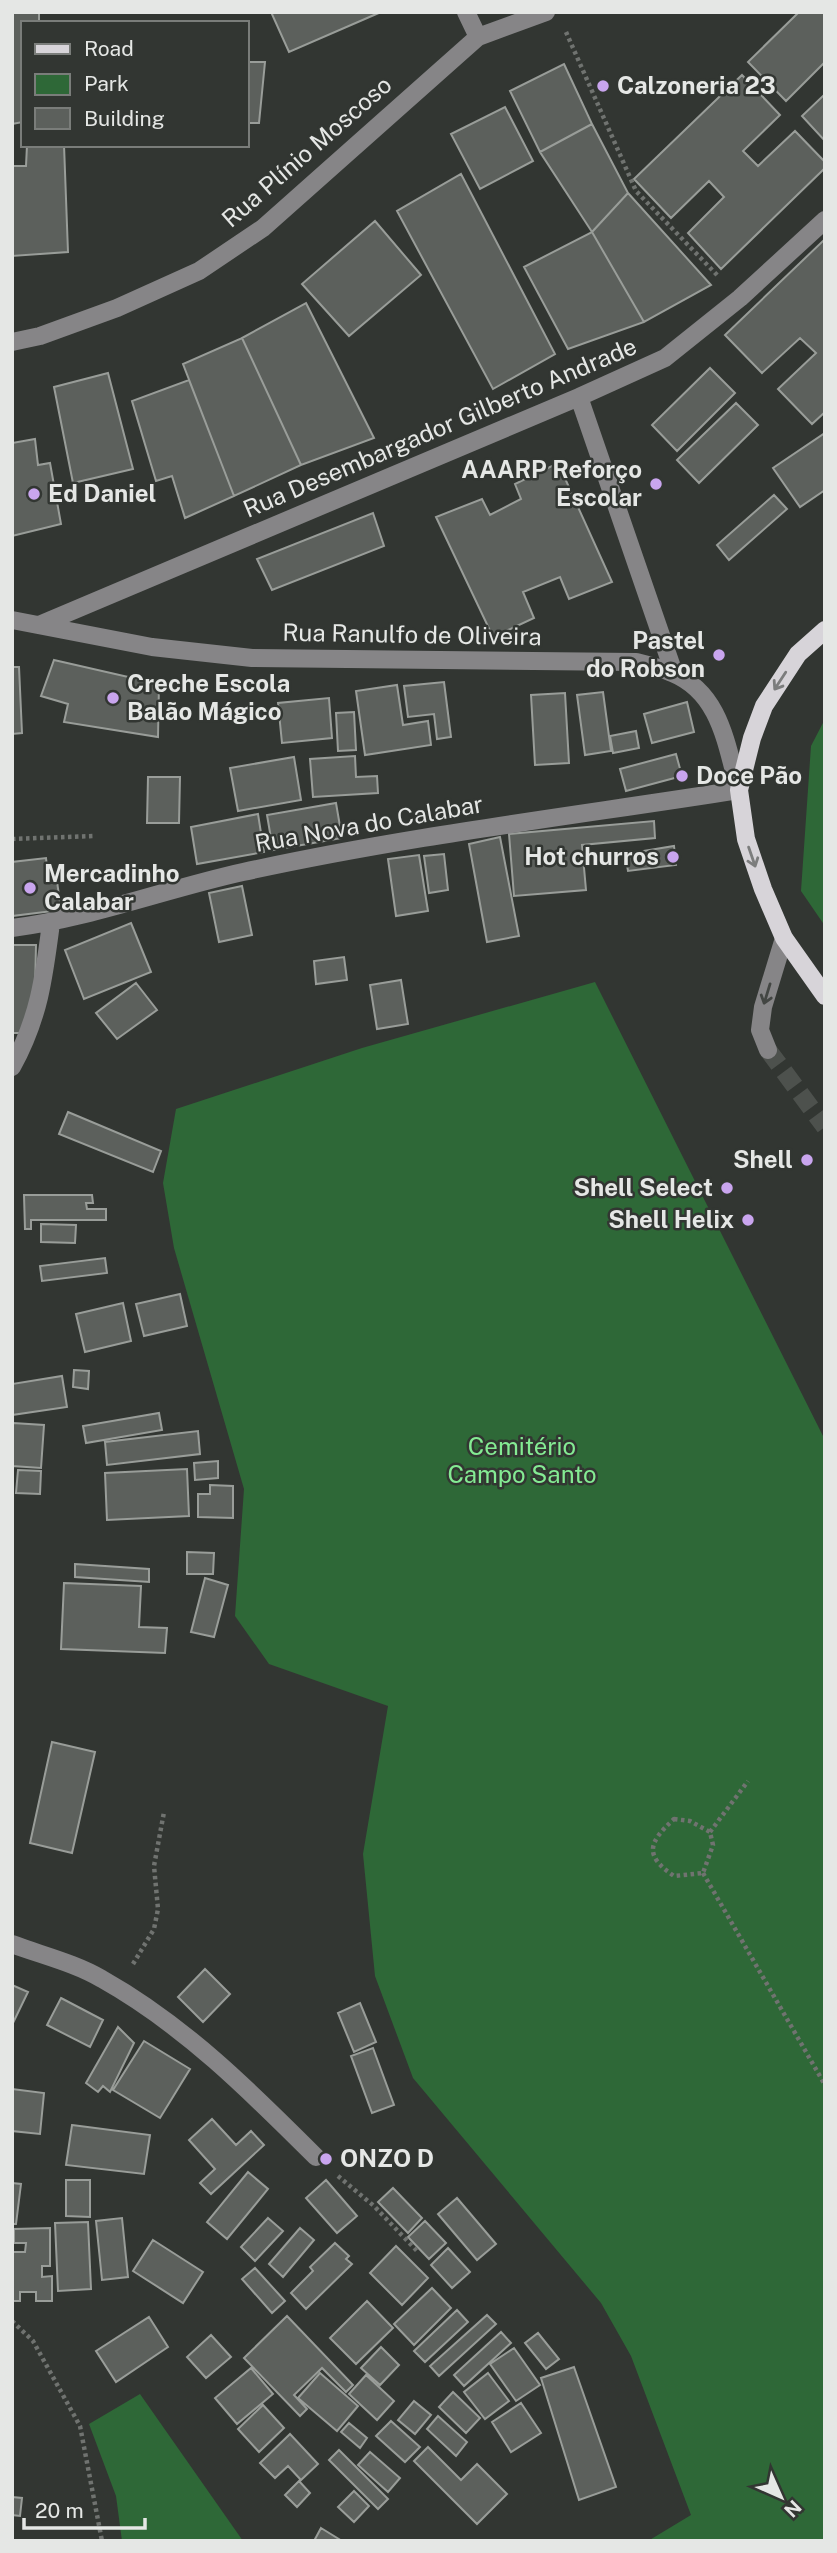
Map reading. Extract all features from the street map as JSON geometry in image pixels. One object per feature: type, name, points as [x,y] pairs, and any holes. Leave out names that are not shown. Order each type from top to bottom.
[{"type":"main road","points":[[825,630],[798,654],[764,706],[752,738],[739,790],[746,839],[763,888],[784,938],[825,996]]},
{"type":"street","points":[[466,12],[478,37]]},
{"type":"street","name":"Rua Plínio Moscoso","points":[[12,342],[40,336],[117,308],[209,264],[263,228],[478,37],[546,12]]},
{"type":"street","name":"Rua Desembargador Gilberto Andrade","points":[[39,625],[579,397],[665,358],[740,298],[825,220]]},
{"type":"street","points":[[579,397],[674,673]]},
{"type":"street","name":"Rua Ranulfo de Oliveira","points":[[12,620],[152,647],[252,658],[636,662],[674,673],[697,688],[717,713],[739,790]]},
{"type":"street","name":"Rua Nova do Calabar","points":[[12,928],[51,923],[242,872],[423,837],[739,790]]},
{"type":"street","points":[[12,1067],[27,1041],[43,992],[51,923]]},
{"type":"street","points":[[768,1050],[760,1030],[763,1007],[784,938]]},
{"type":"street","points":[[12,1944],[100,1977],[159,2015],[234,2075],[316,2157]]},
{"type":"path","points":[[562,24],[636,191],[740,298]]},
{"type":"path","points":[[12,839],[95,836]]},
{"type":"path","points":[[710,1832],[748,1781]]},
{"type":"path","points":[[118,1989],[154,1929],[158,1909],[154,1866],[164,1812]]},
{"type":"path","points":[[703,1873],[674,1876],[660,1866],[653,1851],[657,1835],[674,1819],[690,1821],[710,1832],[713,1845],[703,1873],[825,2085]]},
{"type":"path","points":[[316,2157],[374,2206],[418,2252]]},
{"type":"path","points":[[12,2321],[33,2341],[80,2426],[102,2541]]},
{"type":"green space","points":[[825,719],[825,926],[801,891],[811,746]]},
{"type":"green space","name":"Cemitério Campo Santo","points":[[595,982],[825,1440],[825,2541],[648,2541],[691,2515],[631,2356],[601,2303],[413,2078],[375,1976],[363,1854],[388,1706],[269,1664],[235,1616],[244,1489],[174,1248],[163,1183],[176,1109],[362,1048]]},
{"type":"green space","points":[[140,2394],[243,2541],[122,2541],[116,2496],[89,2424]]},
{"type":"building","points":[[12,12],[39,12],[39,21],[21,21],[21,122],[12,124]]},
{"type":"building","points":[[271,12],[381,12],[289,52]]},
{"type":"building","points":[[799,12],[825,12],[825,66],[823,64],[786,101],[748,62]]},
{"type":"building","points":[[248,62],[265,62],[259,123],[248,123]]},
{"type":"building","points":[[564,64],[592,124],[540,152],[510,91]]},
{"type":"building","points":[[742,75],[780,115],[743,151],[758,166],[795,131],[825,162],[825,168],[721,269],[688,233],[724,197],[709,181],[671,218],[634,179]]},
{"type":"building","points":[[825,94],[825,141],[802,116]]},
{"type":"building","points":[[505,107],[533,161],[480,189],[451,134]]},
{"type":"building","points":[[592,124],[628,193],[592,232],[540,152]]},
{"type":"building","points":[[27,147],[64,147],[68,252],[12,256],[12,166],[26,166]]},
{"type":"building","points":[[461,174],[555,354],[493,389],[397,211]]},
{"type":"building","points":[[628,193],[711,285],[644,322],[592,232]]},
{"type":"building","points":[[375,221],[421,275],[349,336],[302,284]]},
{"type":"building","points":[[592,232],[644,322],[568,349],[524,267]]},
{"type":"building","points":[[825,239],[825,412],[812,424],[778,389],[816,353],[800,338],[762,373],[725,335]]},
{"type":"building","points":[[306,303],[374,438],[301,465],[242,338]]},
{"type":"building","points":[[242,338],[301,465],[234,496],[183,364]]},
{"type":"building","points":[[710,368],[735,393],[677,451],[652,425]]},
{"type":"building","points":[[108,373],[133,469],[73,483],[54,387]]},
{"type":"building","points":[[189,380],[234,496],[185,518],[172,476],[156,481],[132,401]]},
{"type":"building","points":[[736,403],[758,425],[699,483],[677,460]]},
{"type":"building","points":[[825,433],[825,490],[800,507],[773,468]]},
{"type":"building","name":"Ed Daniel","points":[[35,439],[38,465],[50,463],[61,524],[12,536],[12,443]]},
{"type":"building","points":[[558,463],[612,582],[569,599],[560,577],[523,592],[534,618],[493,637],[436,517],[482,499],[490,515],[521,499],[515,484]]},
{"type":"building","points":[[774,495],[787,509],[729,560],[717,545]]},
{"type":"building","points":[[373,513],[384,546],[272,590],[257,559]]},
{"type":"building","points":[[54,660],[159,684],[158,737],[64,722],[68,704],[41,696]]},
{"type":"building","points":[[12,667],[19,667],[22,733],[12,734]]},
{"type":"building","points":[[444,682],[451,737],[437,739],[434,714],[408,717],[404,686]]},
{"type":"building","points":[[397,685],[403,725],[428,721],[431,745],[365,755],[356,691]]},
{"type":"building","points":[[603,692],[611,751],[585,755],[577,695]]},
{"type":"building","points":[[565,693],[569,763],[535,765],[531,695]]},
{"type":"building","points":[[329,698],[332,738],[282,743],[278,703]]},
{"type":"building","points":[[687,702],[694,732],[652,743],[644,714]]},
{"type":"building","points":[[354,712],[356,750],[338,751],[336,713]]},
{"type":"building","points":[[636,731],[639,748],[613,753],[610,736]]},
{"type":"building","points":[[676,754],[682,776],[626,791],[620,769]]},
{"type":"building","points":[[355,756],[356,777],[377,776],[378,793],[313,797],[310,759]]},
{"type":"building","points":[[294,757],[301,800],[238,811],[230,768]]},
{"type":"building","points":[[148,777],[180,777],[179,823],[147,823]]},
{"type":"building","points":[[336,803],[342,838],[273,850],[267,815]]},
{"type":"building","points":[[258,814],[264,852],[197,864],[191,827]]},
{"type":"building","points":[[654,821],[655,838],[582,845],[586,890],[514,896],[509,834]]},
{"type":"building","points":[[500,837],[519,936],[487,942],[469,844]]},
{"type":"building","points":[[674,846],[676,865],[628,871],[625,854]]},
{"type":"building","points":[[444,854],[448,890],[429,893],[424,856]]},
{"type":"building","points":[[419,855],[428,911],[396,916],[388,859]]},
{"type":"building","points":[[46,858],[48,875],[56,874],[61,910],[12,916],[12,862]]},
{"type":"building","points":[[242,886],[252,935],[219,942],[209,893]]},
{"type":"building","points":[[131,923],[151,972],[84,999],[65,950]]},
{"type":"building","points":[[12,945],[36,945],[35,989],[26,1033],[12,1033]]},
{"type":"building","points":[[344,957],[347,980],[316,984],[314,961]]},
{"type":"building","points":[[401,980],[408,1024],[377,1029],[370,985]]},
{"type":"building","points":[[136,983],[157,1010],[117,1039],[96,1013]]},
{"type":"building","points":[[68,1112],[161,1151],[153,1172],[59,1134]]},
{"type":"building","points":[[24,1195],[92,1195],[93,1203],[86,1203],[87,1209],[106,1209],[106,1220],[31,1220],[31,1229],[25,1229]]},
{"type":"building","points":[[41,1224],[76,1225],[75,1243],[41,1242]]},
{"type":"building","points":[[105,1258],[107,1273],[42,1281],[40,1266]]},
{"type":"building","points":[[180,1294],[187,1326],[144,1336],[136,1304]]},
{"type":"building","points":[[123,1303],[131,1341],[85,1352],[76,1314]]},
{"type":"building","points":[[74,1370],[89,1371],[88,1389],[73,1387]]},
{"type":"building","points":[[62,1376],[67,1407],[12,1415],[12,1384]]},
{"type":"building","points":[[159,1413],[162,1430],[86,1443],[83,1426]]},
{"type":"building","points":[[13,1423],[44,1425],[41,1468],[12,1466]]},
{"type":"building","points":[[198,1431],[200,1454],[107,1465],[105,1442]]},
{"type":"building","points":[[218,1461],[218,1478],[195,1480],[194,1463]]},
{"type":"building","points":[[187,1469],[189,1516],[107,1520],[105,1473]]},
{"type":"building","points":[[18,1470],[41,1471],[40,1494],[16,1493]]},
{"type":"building","points":[[210,1485],[233,1486],[233,1518],[198,1517],[198,1494],[210,1494]]},
{"type":"building","points":[[187,1552],[214,1553],[213,1574],[187,1574]]},
{"type":"building","points":[[75,1564],[149,1569],[149,1582],[75,1577]]},
{"type":"building","points":[[205,1578],[228,1585],[214,1637],[191,1632]]},
{"type":"building","points":[[64,1583],[141,1586],[139,1627],[167,1628],[165,1653],[61,1649]]},
{"type":"building","points":[[52,1742],[95,1752],[72,1853],[30,1843]]},
{"type":"building","points":[[205,1969],[230,1994],[203,2022],[178,1997]]},
{"type":"building","points":[[12,1985],[28,1992],[12,2025]]},
{"type":"building","points":[[61,1998],[103,2020],[90,2047],[47,2025]]},
{"type":"building","points":[[360,2003],[376,2042],[354,2052],[338,2013]]},
{"type":"building","points":[[118,2027],[134,2043],[110,2092],[103,2086],[98,2092],[86,2083]]},
{"type":"building","points":[[144,2041],[190,2069],[160,2118],[113,2090]]},
{"type":"building","points":[[373,2048],[394,2105],[372,2113],[351,2056]]},
{"type":"building","points":[[12,2089],[44,2093],[40,2134],[12,2131]]},
{"type":"building","points":[[212,2119],[236,2145],[251,2131],[264,2145],[211,2194],[200,2183],[215,2169],[189,2140]]},
{"type":"building","points":[[72,2125],[150,2135],[144,2174],[66,2165]]},
{"type":"building","points":[[248,2172],[268,2189],[227,2239],[207,2222]]},
{"type":"building","points":[[66,2180],[90,2180],[90,2217],[66,2216]]},
{"type":"building","points":[[326,2180],[357,2216],[337,2233],[306,2198]]},
{"type":"building","points":[[12,2183],[21,2184],[16,2224],[12,2224]]},
{"type":"building","points":[[393,2188],[422,2218],[408,2233],[378,2202]]},
{"type":"building","points":[[457,2198],[496,2244],[477,2260],[438,2214]]},
{"type":"building","points":[[122,2218],[128,2277],[102,2280],[96,2221]]},
{"type":"building","points":[[268,2218],[283,2231],[255,2261],[241,2247]]},
{"type":"building","points":[[425,2221],[446,2243],[429,2259],[408,2237]]},
{"type":"building","points":[[88,2222],[91,2289],[58,2291],[55,2223]]},
{"type":"building","points":[[50,2228],[50,2266],[42,2266],[42,2277],[52,2276],[52,2301],[36,2301],[36,2292],[20,2292],[20,2301],[12,2301],[12,2252],[25,2252],[26,2243],[14,2243],[14,2229]]},
{"type":"building","points":[[300,2228],[314,2240],[283,2277],[269,2264]]},
{"type":"building","points":[[153,2240],[203,2272],[183,2303],[133,2271]]},
{"type":"building","points":[[335,2243],[349,2256],[346,2259],[352,2264],[306,2309],[291,2293],[313,2271],[310,2267]]},
{"type":"building","points":[[396,2246],[428,2278],[402,2305],[370,2273]]},
{"type":"building","points":[[448,2248],[470,2272],[452,2288],[431,2265]]},
{"type":"building","points":[[255,2268],[285,2301],[272,2313],[242,2279]]},
{"type":"building","points":[[432,2288],[451,2308],[414,2345],[394,2324]]},
{"type":"building","points":[[367,2301],[393,2328],[356,2364],[330,2338]]},
{"type":"building","points":[[457,2310],[468,2322],[425,2362],[414,2351]]},
{"type":"building","points":[[487,2315],[496,2324],[439,2376],[430,2366]]},
{"type":"building","points":[[287,2316],[353,2385],[346,2392],[322,2368],[294,2395],[307,2409],[300,2416],[244,2358]]},
{"type":"building","points":[[149,2317],[168,2347],[116,2382],[96,2351]]},
{"type":"building","points":[[501,2332],[511,2343],[464,2386],[454,2375]]},
{"type":"building","points":[[538,2333],[559,2359],[546,2369],[525,2343]]},
{"type":"building","points":[[211,2335],[231,2357],[206,2378],[187,2357]]},
{"type":"building","points":[[381,2347],[399,2365],[380,2385],[361,2368]]},
{"type":"building","points":[[514,2348],[540,2385],[516,2401],[490,2364]]},
{"type":"building","points":[[574,2367],[616,2487],[579,2500],[541,2378]]},
{"type":"building","points":[[251,2368],[273,2394],[237,2424],[215,2398]]},
{"type":"building","points":[[320,2373],[358,2406],[337,2431],[298,2398]]},
{"type":"building","points":[[488,2373],[509,2401],[485,2419],[464,2392]]},
{"type":"building","points":[[366,2375],[394,2401],[377,2420],[349,2394]]},
{"type":"building","points":[[453,2392],[480,2418],[466,2433],[439,2407]]},
{"type":"building","points":[[414,2401],[431,2415],[415,2434],[398,2420]]},
{"type":"building","points":[[521,2403],[541,2433],[511,2452],[492,2422]]},
{"type":"building","points":[[263,2405],[284,2428],[259,2452],[238,2429]]},
{"type":"building","points":[[438,2416],[467,2442],[456,2456],[427,2429]]},
{"type":"building","points":[[391,2421],[420,2447],[405,2462],[376,2436]]},
{"type":"building","points":[[349,2423],[367,2438],[360,2448],[341,2432]]},
{"type":"building","points":[[290,2434],[318,2464],[301,2480],[288,2466],[275,2478],[260,2463]]},
{"type":"building","points":[[428,2447],[461,2480],[477,2464],[507,2494],[477,2524],[414,2461]]},
{"type":"building","points":[[339,2450],[388,2499],[378,2509],[329,2460]]},
{"type":"building","points":[[370,2452],[400,2478],[388,2492],[358,2465]]},
{"type":"building","points":[[299,2481],[310,2493],[297,2507],[285,2495]]},
{"type":"building","points":[[354,2491],[369,2506],[354,2522],[338,2507]]},
{"type":"building","points":[[12,2497],[22,2498],[20,2516],[12,2515]]},
{"type":"building","points":[[321,2528],[342,2541],[314,2541]]},
{"type":"tunnel","points":[[768,1050],[825,1127]]},
{"type":"place","name":"Calzoneria 23","points":[[603,86]]},
{"type":"place","name":"AAARP Reforço Escolar","points":[[656,484]]},
{"type":"place","name":"Ed Daniel","points":[[34,494]]},
{"type":"place","name":"Pastel do Robson","points":[[719,655]]},
{"type":"place","name":"Creche Escola Balão Mágico","points":[[113,698]]},
{"type":"place","name":"Doce Pão","points":[[682,776]]},
{"type":"place","name":"Hot churros","points":[[673,857]]},
{"type":"place","name":"Mercadinho Calabar","points":[[30,888]]},
{"type":"place","name":"Shell","points":[[807,1160]]},
{"type":"place","name":"Shell Select","points":[[727,1188]]},
{"type":"place","name":"Shell Helix","points":[[748,1220]]},
{"type":"place","name":"ONZO D","points":[[326,2159]]}]
